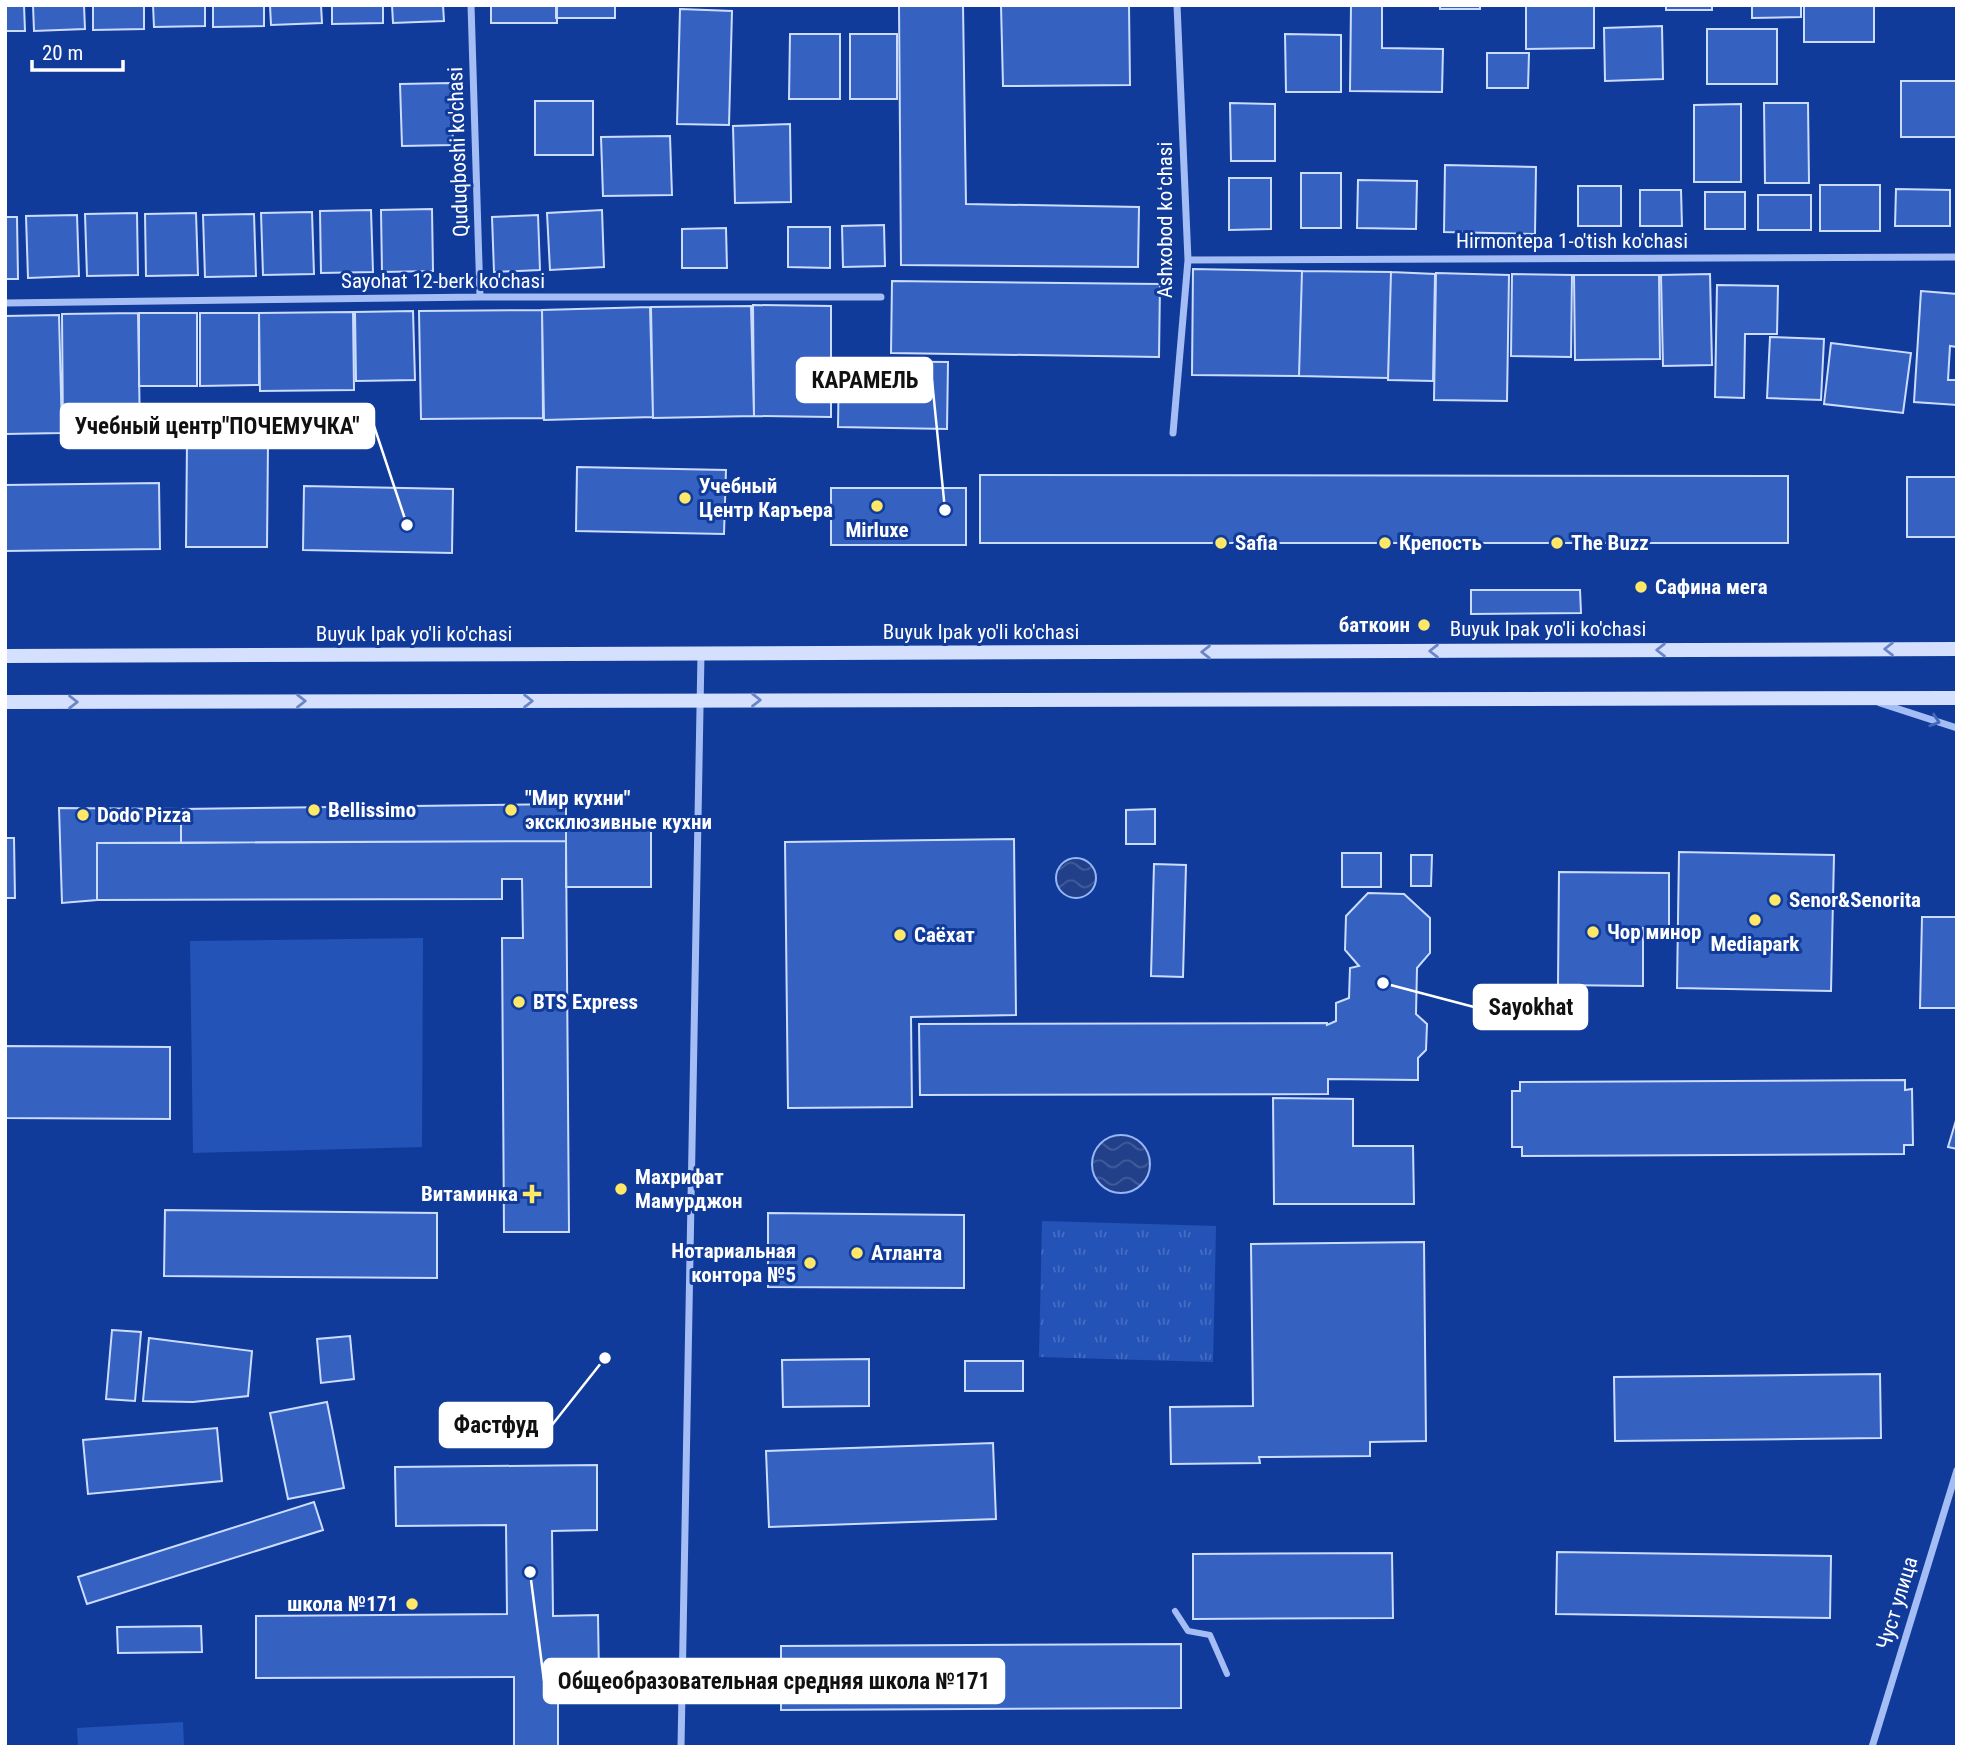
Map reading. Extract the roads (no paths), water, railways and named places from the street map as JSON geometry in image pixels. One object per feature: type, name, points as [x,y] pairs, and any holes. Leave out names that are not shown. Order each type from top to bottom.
[{"type":"main road","name":"Buyuk Ipak yo'li ko'chasi","points":[[5,656],[1957,649]]},
{"type":"main road","points":[[5,702],[1957,698]]},
{"type":"street","name":"Quduqboshi ko'chasi","points":[[471,5],[480,297]]},
{"type":"street","name":"Ashxobod koʻchasi","points":[[1173,433],[1188,260],[1177,5]]},
{"type":"street","name":"Hirmontepa 1-o'tish ko'chasi","points":[[1188,260],[1957,257]]},
{"type":"street","name":"Sayohat 12-berk ko'chasi","points":[[5,303],[480,297],[881,297]]},
{"type":"street","points":[[681,1747],[701,654]]},
{"type":"street","points":[[1866,698],[1957,728]]},
{"type":"street","name":"Чуст улица","points":[[1872,1747],[1957,1470]]},
{"type":"street","points":[[1175,1611],[1188,1631],[1210,1635],[1227,1674]]},
{"type":"water","points":[[1076,858],[1084,859],[1090,864],[1095,870],[1095,886],[1090,892],[1084,897],[1076,898],[1068,897],[1062,892],[1057,886],[1056,878],[1057,870],[1062,864],[1068,859]]},
{"type":"water","points":[[1121,1135],[1137,1140],[1145,1148],[1150,1164],[1145,1180],[1137,1188],[1121,1193],[1105,1188],[1097,1180],[1092,1164],[1097,1148],[1105,1140]]},
{"type":"place","name":"Учебный Центр Каръера","points":[[685,498]]},
{"type":"place","name":"Mirluxe","points":[[877,506]]},
{"type":"place","name":"КАРАМЕЛЬ","points":[[945,510]]},
{"type":"place","name":"Учебный центр\"ПОЧЕМУЧКА\"","points":[[407,525]]},
{"type":"place","name":"Safia","points":[[1221,543]]},
{"type":"place","name":"Крепость","points":[[1385,543]]},
{"type":"place","name":"The Buzz","points":[[1557,543]]},
{"type":"place","name":"Сафина мега","points":[[1641,587]]},
{"type":"place","name":"баткоин","points":[[1424,625]]},
{"type":"place","name":"Bellissimo","points":[[314,810]]},
{"type":"place","name":"\"Мир кухни\" эксклюзивные кухни","points":[[511,810]]},
{"type":"place","name":"Dodo Pizza","points":[[83,815]]},
{"type":"place","name":"Senor&Senorita","points":[[1775,900]]},
{"type":"place","name":"Mediapark","points":[[1755,920]]},
{"type":"place","name":"Чор минор","points":[[1593,932]]},
{"type":"place","name":"Саёхат","points":[[900,935]]},
{"type":"place","name":"Sayokhat","points":[[1383,983]]},
{"type":"place","name":"BTS Express","points":[[519,1002]]},
{"type":"place","name":"Махрифат Мамурджон","points":[[621,1189]]},
{"type":"place","name":"Витаминка","points":[[532,1194]]},
{"type":"place","name":"Атланта","points":[[857,1253]]},
{"type":"place","name":"Нотариальная контора №5","points":[[810,1263]]},
{"type":"place","name":"Фастфуд","points":[[605,1358]]},
{"type":"place","name":"Общеобразовательная средняя школа №171","points":[[530,1572]]},
{"type":"place","name":"школа №171","points":[[412,1604]]}]
